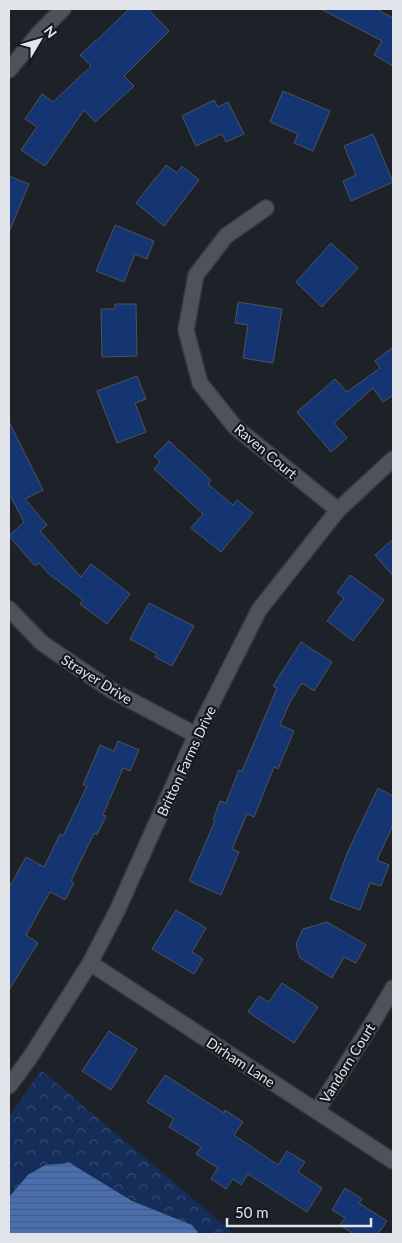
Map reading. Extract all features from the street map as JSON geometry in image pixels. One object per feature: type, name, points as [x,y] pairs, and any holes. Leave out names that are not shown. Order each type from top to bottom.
[{"type":"street","points":[[9,70],[40,32],[63,9]]},
{"type":"street","name":"Raven Court","points":[[266,208],[226,236],[196,275],[186,330],[200,384],[235,427],[338,510]]},
{"type":"street","name":"Britton Farms Drive","points":[[9,1086],[31,1056],[90,963],[118,911],[196,735],[259,610],[338,510],[393,459]]},
{"type":"street","name":"Strayer Drive","points":[[9,609],[42,643],[111,690],[196,735]]},
{"type":"street","name":"Dirham Lane","points":[[90,963],[393,1161]]},
{"type":"street","name":"Vandorn Court","points":[[316,1111],[393,988]]},
{"type":"green space","points":[[41,1070],[235,1234],[9,1234],[9,1117]]},
{"type":"shaded area","points":[[70,1163],[132,1201],[192,1225],[199,1234],[9,1234],[9,1197],[28,1175],[45,1165]]},
{"type":"building","points":[[129,9],[148,9],[169,31],[124,76],[134,86],[95,122],[84,110],[45,166],[21,150],[37,127],[25,119],[42,94],[53,102],[91,66],[80,55]]},
{"type":"building","points":[[321,9],[376,9],[393,18],[393,66],[374,55],[382,41]]},
{"type":"building","points":[[283,91],[330,111],[313,151],[294,143],[298,134],[270,122]]},
{"type":"building","points":[[214,100],[218,107],[228,102],[244,134],[226,142],[222,134],[196,146],[182,116]]},
{"type":"building","points":[[373,134],[393,182],[351,201],[343,181],[356,175],[344,146]]},
{"type":"building","points":[[166,165],[177,173],[182,166],[199,180],[164,226],[136,203]]},
{"type":"building","points":[[9,176],[29,184],[9,232]]},
{"type":"building","points":[[115,225],[154,241],[147,259],[135,254],[124,282],[96,271]]},
{"type":"building","points":[[331,243],[358,268],[322,307],[296,282]]},
{"type":"building","points":[[238,302],[282,309],[273,363],[243,358],[248,325],[235,323]]},
{"type":"building","points":[[115,304],[136,304],[137,356],[102,357],[101,309],[115,309]]},
{"type":"building","points":[[393,347],[393,395],[383,402],[373,388],[334,423],[347,438],[331,452],[297,412],[335,379],[347,392],[380,368],[375,361]]},
{"type":"building","points":[[137,376],[146,399],[135,403],[146,432],[117,443],[97,391]]},
{"type":"building","points":[[9,422],[43,490],[25,499],[47,525],[40,531],[81,577],[91,564],[130,594],[107,624],[80,604],[83,600],[49,574],[39,563],[35,566],[9,536],[24,522],[9,493]]},
{"type":"building","points":[[169,441],[211,480],[208,484],[233,505],[237,500],[253,513],[221,552],[191,528],[203,514],[154,469],[160,462],[154,456]]},
{"type":"building","points":[[393,539],[393,576],[375,555]]},
{"type":"building","points":[[350,575],[384,600],[353,641],[327,621],[344,598],[337,593]]},
{"type":"building","points":[[149,603],[194,626],[172,666],[155,657],[157,654],[130,639]]},
{"type":"building","points":[[301,642],[332,662],[314,691],[302,683],[290,702],[280,725],[294,731],[278,769],[274,767],[254,817],[247,814],[232,849],[239,852],[221,895],[189,881],[215,821],[213,820],[220,801],[226,803],[239,770],[242,771],[277,688],[273,686]]},
{"type":"building","points":[[118,741],[139,750],[130,771],[123,768],[103,815],[106,816],[97,835],[94,833],[71,881],[74,883],[65,900],[50,892],[26,935],[38,943],[9,990],[9,888],[26,857],[44,867],[60,834],[63,836],[87,786],[83,785],[100,745],[114,751]]},
{"type":"building","points":[[378,788],[393,796],[393,825],[377,860],[389,865],[381,886],[370,883],[360,910],[330,899],[348,851]]},
{"type":"building","points":[[176,910],[206,928],[192,952],[203,959],[194,974],[152,949]]},
{"type":"building","points":[[327,922],[366,945],[356,963],[344,957],[332,978],[300,958],[296,944],[303,929]]},
{"type":"building","points":[[282,983],[318,1007],[294,1043],[248,1012],[259,996],[269,1002]]},
{"type":"building","points":[[109,1031],[137,1049],[111,1090],[82,1071]]},
{"type":"building","points":[[165,1075],[224,1113],[225,1110],[243,1122],[234,1135],[278,1165],[287,1151],[305,1162],[298,1172],[322,1188],[307,1212],[248,1174],[241,1185],[233,1179],[226,1189],[211,1179],[218,1168],[196,1154],[201,1147],[169,1127],[174,1119],[147,1102]]},
{"type":"building","points":[[345,1188],[362,1199],[359,1203],[387,1221],[378,1234],[354,1234],[340,1225],[345,1218],[332,1210]]}]
